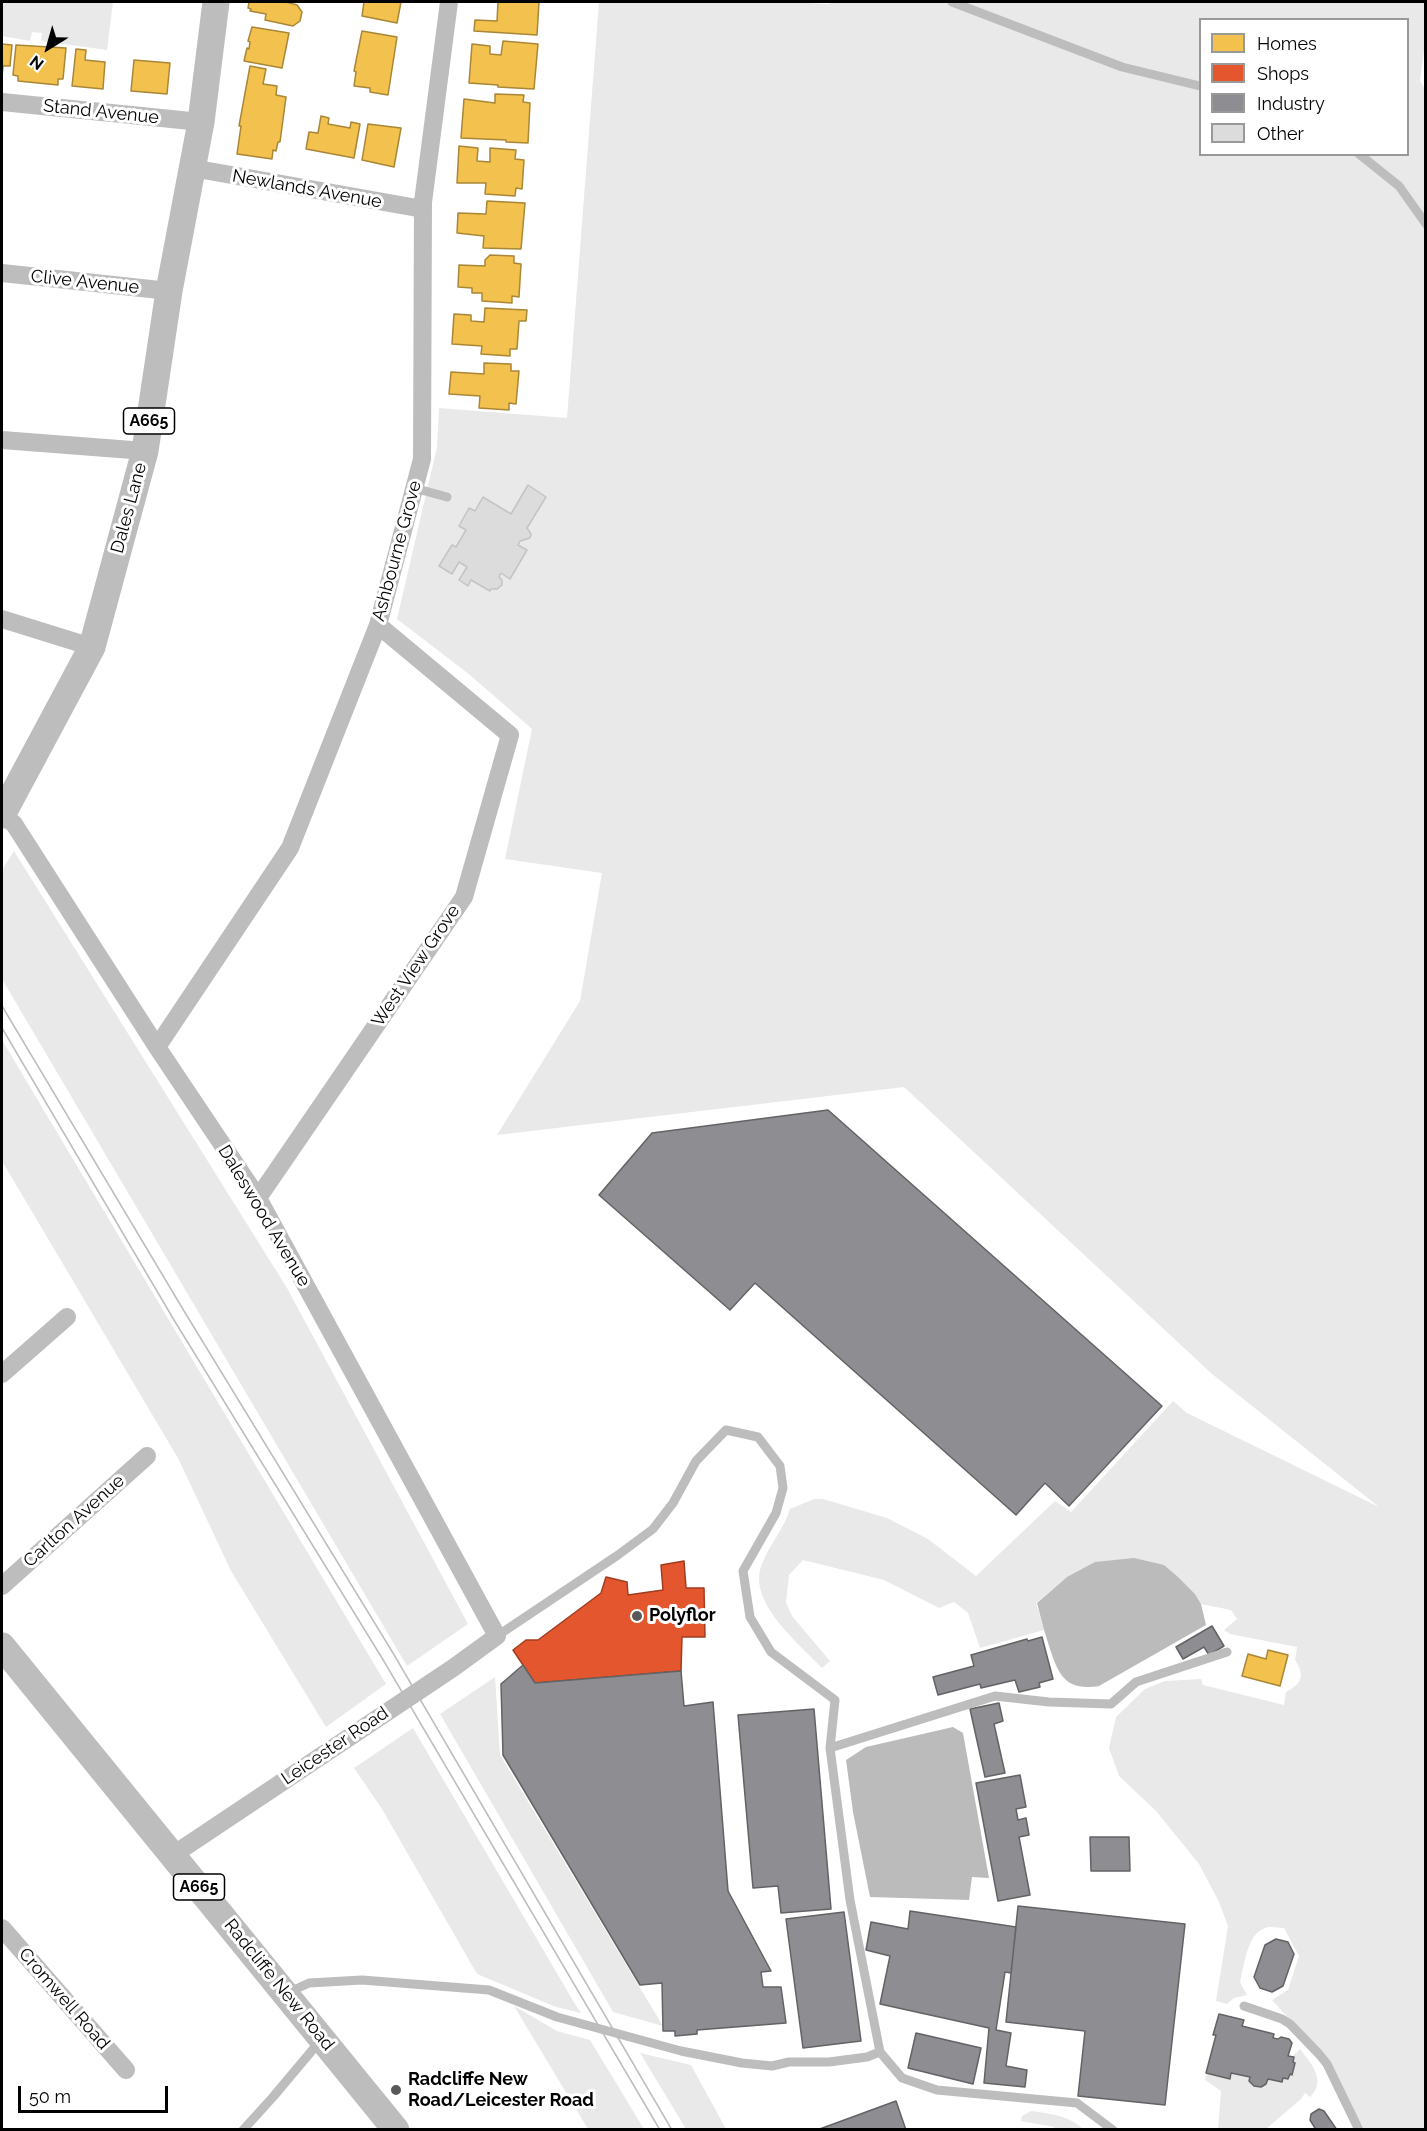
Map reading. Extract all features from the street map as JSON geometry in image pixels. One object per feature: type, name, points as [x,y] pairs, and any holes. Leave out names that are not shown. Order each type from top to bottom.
[{"type":"main road","name":"Dales Lane","points":[[2,815],[92,647],[145,451],[169,291],[201,122],[216,2]]},
{"type":"main road","name":"Radcliffe New Road","points":[[2,1646],[396,2130]]},
{"type":"street","name":"Ashbourne Grove","points":[[157,1047],[290,848],[378,625],[422,459],[423,209],[449,2]]},
{"type":"street","name":"Stand Avenue","points":[[2,102],[201,122]]},
{"type":"street","name":"Newlands Avenue","points":[[192,168],[423,209]]},
{"type":"street","name":"Clive Avenue","points":[[2,273],[169,291]]},
{"type":"street","points":[[2,440],[145,451]]},
{"type":"street","points":[[2,619],[92,647]]},
{"type":"street","name":"West View Grove","points":[[258,1198],[464,897],[510,735],[378,625]]},
{"type":"street","name":"Daleswood Avenue","points":[[2,815],[14,824],[157,1047],[258,1198],[497,1636]]},
{"type":"street","points":[[2,1374],[67,1317]]},
{"type":"street","name":"Carlton Avenue","points":[[2,1586],[147,1456]]},
{"type":"street","name":"Leicester Road","points":[[173,1854],[453,1668],[497,1636]]},
{"type":"street","name":"Cromwell Road","points":[[2,1928],[126,2070]]},
{"type":"lane","points":[[952,2],[1122,68],[1199,86]]},
{"type":"lane","points":[[1362,156],[1399,186],[1425,224]]},
{"type":"lane","points":[[414,488],[447,496]]},
{"type":"lane","points":[[497,1636],[618,1555],[653,1528],[673,1503],[696,1461],[726,1430],[758,1437],[780,1466],[783,1488],[776,1513],[743,1571],[750,1617],[771,1652],[835,1700],[830,1748],[850,1900],[880,2052],[902,2078],[910,2081],[937,2090],[1077,2103],[1113,2130]]},
{"type":"lane","points":[[830,1748],[995,1696],[1049,1702],[1112,1704],[1137,1682],[1227,1652]]},
{"type":"lane","points":[[285,1994],[309,1983],[362,1980],[489,1990],[556,2017],[681,2051],[742,2063],[772,2066],[789,2062],[829,2062],[867,2057],[880,2052]]},
{"type":"lane","points":[[1244,2006],[1290,2024],[1319,2054],[1359,2130]]},
{"type":"lane","points":[[243,2130],[322,2039]]},
{"type":"shaded area","points":[[2,2],[113,2],[107,50],[41,41],[42,33],[32,32],[30,41],[2,36]]},
{"type":"shaded area","points":[[599,2],[829,4],[830,2],[1425,2],[1425,43],[1420,81],[1426,91],[1425,2129],[1364,2129],[1327,2061],[1272,2000],[1288,1990],[1299,1956],[1284,1928],[1265,1928],[1259,1931],[1250,1944],[1240,1982],[1247,1995],[1234,1998],[1227,2004],[1216,2001],[1228,1926],[1219,1902],[1199,1864],[1156,1811],[1119,1776],[1109,1748],[1116,1717],[1145,1689],[1165,1681],[1201,1679],[1203,1685],[1284,1705],[1286,1692],[1296,1686],[1301,1675],[1295,1660],[1297,1647],[1230,1634],[1224,1630],[1237,1619],[1231,1610],[1201,1604],[1195,1594],[1164,1565],[1067,1577],[1036,1603],[1044,1630],[980,1648],[968,1613],[954,1602],[939,1608],[884,1580],[803,1560],[789,1575],[786,1602],[792,1616],[830,1661],[822,1668],[789,1635],[768,1607],[759,1578],[765,1557],[790,1509],[814,1499],[823,1499],[887,1518],[928,1539],[976,1576],[1055,1501],[1071,1512],[1173,1401],[1187,1413],[1379,1507],[1212,1374],[904,1087],[497,1135],[580,1001],[602,873],[505,859],[532,729],[470,675],[397,619],[437,447],[439,408],[567,418]]},
{"type":"shaded area","points":[[14,851],[287,1288],[468,1624],[407,1666],[2,979],[2,870]]},
{"type":"shaded area","points":[[2,1040],[386,1684],[326,1727],[231,1571],[179,1460],[2,1161]]},
{"type":"shaded area","points":[[1134,1558],[1164,1565],[1178,1577],[1195,1594],[1201,1604],[1206,1625],[1099,1686],[1071,1684],[1057,1667],[1037,1603],[1067,1577],[1095,1562]]},
{"type":"shaded area","points":[[495,1677],[500,1755],[663,2026],[613,2012],[440,1714]]},
{"type":"shaded area","points":[[953,1727],[963,1733],[989,1878],[972,1877],[969,1900],[870,1897],[853,1812],[846,1760],[866,1747]]},
{"type":"shaded area","points":[[413,1728],[581,2013],[556,2007],[477,1974],[382,1809],[354,1768]]},
{"type":"shaded area","points":[[514,2006],[557,2031],[590,2040],[644,2129],[588,2129]]},
{"type":"shaded area","points":[[1300,2049],[1317,2078],[1315,2091],[1310,2097],[1305,2093],[1266,2129],[1218,2130],[1221,2091],[1205,2080],[1206,2073],[1230,2079],[1231,2073],[1250,2077],[1254,2086],[1261,2087],[1268,2079],[1282,2082],[1283,2078],[1288,2079],[1292,2074],[1295,2063],[1292,2057]]},
{"type":"shaded area","points":[[640,2053],[691,2065],[726,2129],[686,2129]]},
{"type":"shaded area","points":[[1031,2111],[1065,2118],[1083,2129],[1054,2129],[1054,2127],[1021,2121],[1022,2116]]},
{"type":"building: Homes","points":[[249,2],[286,2],[297,5],[302,12],[300,21],[293,26],[265,20],[266,14],[250,11]]},
{"type":"building: Homes","points":[[364,2],[401,2],[397,23],[362,16]]},
{"type":"building: Homes","points":[[498,2],[539,2],[537,35],[474,31],[475,20],[497,21]]},
{"type":"building: Homes","points":[[252,27],[289,33],[282,68],[244,61],[247,48],[249,49],[250,42],[248,41]]},
{"type":"building: Homes","points":[[362,31],[397,37],[388,95],[370,92],[370,88],[354,86],[356,72],[354,71]]},
{"type":"building: Homes","points":[[503,41],[538,44],[534,89],[469,83],[472,44],[490,46],[490,54],[501,55]]},
{"type":"building: Homes","points":[[2,44],[12,45],[10,66],[3,66],[2,78]]},
{"type":"building: Homes","points":[[16,45],[66,48],[63,79],[58,79],[58,85],[18,81],[18,76],[13,75]]},
{"type":"building: Homes","points":[[76,49],[86,50],[85,60],[105,62],[103,89],[72,86]]},
{"type":"building: Homes","points":[[134,60],[170,63],[167,94],[131,91]]},
{"type":"building: Homes","points":[[250,66],[266,69],[263,84],[277,86],[276,95],[286,97],[280,142],[278,142],[276,151],[273,150],[272,159],[237,154],[241,126],[239,126]]},
{"type":"building: Homes","points":[[495,94],[524,95],[523,102],[530,103],[528,143],[461,138],[464,99],[495,103]]},
{"type":"building: Homes","points":[[321,116],[329,118],[328,124],[350,128],[351,122],[360,124],[354,158],[306,149],[309,132],[318,133]]},
{"type":"building: Homes","points":[[368,124],[401,128],[394,167],[362,160]]},
{"type":"building: Homes","points":[[459,146],[478,148],[477,161],[490,162],[490,148],[516,150],[515,159],[524,160],[522,189],[516,188],[515,196],[485,194],[486,183],[457,183]]},
{"type":"building: Homes","points":[[487,201],[525,203],[521,249],[483,248],[484,236],[457,233],[458,213],[486,214]]},
{"type":"building: Homes","points":[[490,255],[514,256],[514,263],[521,264],[519,297],[512,296],[512,303],[482,301],[482,293],[472,293],[472,288],[458,287],[459,265],[485,266],[485,260]]},
{"type":"building: Homes","points":[[485,308],[527,310],[526,321],[519,321],[517,349],[510,349],[510,356],[481,354],[482,346],[452,344],[454,314],[471,315],[471,321],[484,322]]},
{"type":"building: Homes","points":[[484,363],[511,364],[511,371],[519,371],[516,404],[509,403],[509,410],[479,408],[480,396],[449,394],[451,372],[484,374]]},
{"type":"building: Homes","points":[[1268,1650],[1288,1655],[1280,1686],[1242,1676],[1248,1654],[1266,1659]]},
{"type":"building: Shops","name":"Polyflor","points":[[684,1561],[686,1588],[704,1588],[705,1637],[682,1637],[681,1671],[535,1683],[513,1650],[526,1640],[538,1640],[601,1593],[606,1577],[627,1582],[628,1595],[663,1590],[661,1565]]},
{"type":"building: Industry","points":[[828,1110],[1162,1406],[1069,1506],[1045,1483],[1016,1515],[755,1283],[730,1310],[599,1195],[652,1133]]},
{"type":"building: Industry","points":[[1212,1626],[1224,1646],[1209,1655],[1204,1647],[1183,1659],[1176,1647]]},
{"type":"building: Industry","points":[[1042,1637],[1053,1679],[1039,1683],[1040,1687],[1019,1692],[1015,1680],[981,1688],[980,1684],[938,1695],[933,1677],[974,1666],[971,1655]]},
{"type":"building: Industry","points":[[523,1665],[535,1683],[681,1671],[684,1706],[713,1702],[728,1891],[771,1971],[761,1972],[763,1987],[781,1987],[786,2023],[697,2030],[697,2034],[675,2036],[675,2031],[663,2031],[662,1983],[640,1985],[503,1755],[501,1684]]},
{"type":"building: Industry","points":[[999,1703],[1003,1721],[994,1724],[1005,1773],[985,1777],[970,1709]]},
{"type":"building: Industry","points":[[814,1709],[831,1909],[781,1913],[778,1886],[753,1888],[738,1715]]},
{"type":"building: Industry","points":[[1020,1775],[1026,1807],[1016,1809],[1018,1820],[1026,1818],[1029,1835],[1019,1837],[1030,1895],[998,1901],[976,1783]]},
{"type":"building: Industry","points":[[1090,1837],[1129,1837],[1130,1871],[1091,1871]]},
{"type":"building: Industry","points":[[1018,1906],[1185,1924],[1165,2105],[1078,2096],[1085,2031],[1006,2022]]},
{"type":"building: Industry","points":[[910,1911],[1016,1927],[1011,1973],[1005,1972],[996,2030],[1011,2033],[1006,2066],[1027,2070],[1025,2087],[984,2083],[989,2028],[880,2004],[890,1956],[866,1950],[871,1922],[908,1929]]},
{"type":"building: Industry","points":[[844,1912],[861,2041],[803,2048],[786,1919]]},
{"type":"building: Industry","points":[[1276,1939],[1288,1942],[1294,1954],[1283,1986],[1272,1992],[1260,1988],[1254,1977],[1265,1945]]},
{"type":"building: Industry","points":[[1219,2014],[1244,2020],[1242,2026],[1274,2034],[1273,2038],[1289,2039],[1292,2043],[1288,2056],[1294,2057],[1293,2062],[1295,2063],[1292,2075],[1290,2074],[1288,2079],[1283,2078],[1282,2082],[1268,2079],[1261,2087],[1254,2086],[1249,2081],[1250,2077],[1231,2073],[1230,2079],[1206,2073]]},
{"type":"building: Industry","points":[[916,2033],[981,2048],[973,2084],[908,2068]]},
{"type":"building: Industry","points":[[896,2101],[906,2130],[817,2130]]},
{"type":"building: Industry","points":[[1319,2109],[1324,2111],[1337,2130],[1314,2130],[1310,2120],[1311,2114]]},
{"type":"building: Other","points":[[528,485],[546,497],[527,528],[531,534],[530,538],[520,541],[518,545],[527,550],[510,579],[501,573],[499,577],[502,585],[490,591],[471,580],[468,586],[459,580],[467,567],[459,562],[452,574],[439,566],[452,545],[456,547],[466,530],[459,526],[469,508],[475,511],[483,497],[511,514]]},
{"type":"tram line","points":[[2,1006],[184,1311],[393,1653],[672,2130]]},
{"type":"tram line","points":[[2,1028],[174,1320],[382,1658],[660,2130]]},
{"type":"place","name":"Polyflor","points":[[637,1616]]},
{"type":"place","name":"Radcliffe New Road/Leicester Road","points":[[396,2090]]}]
